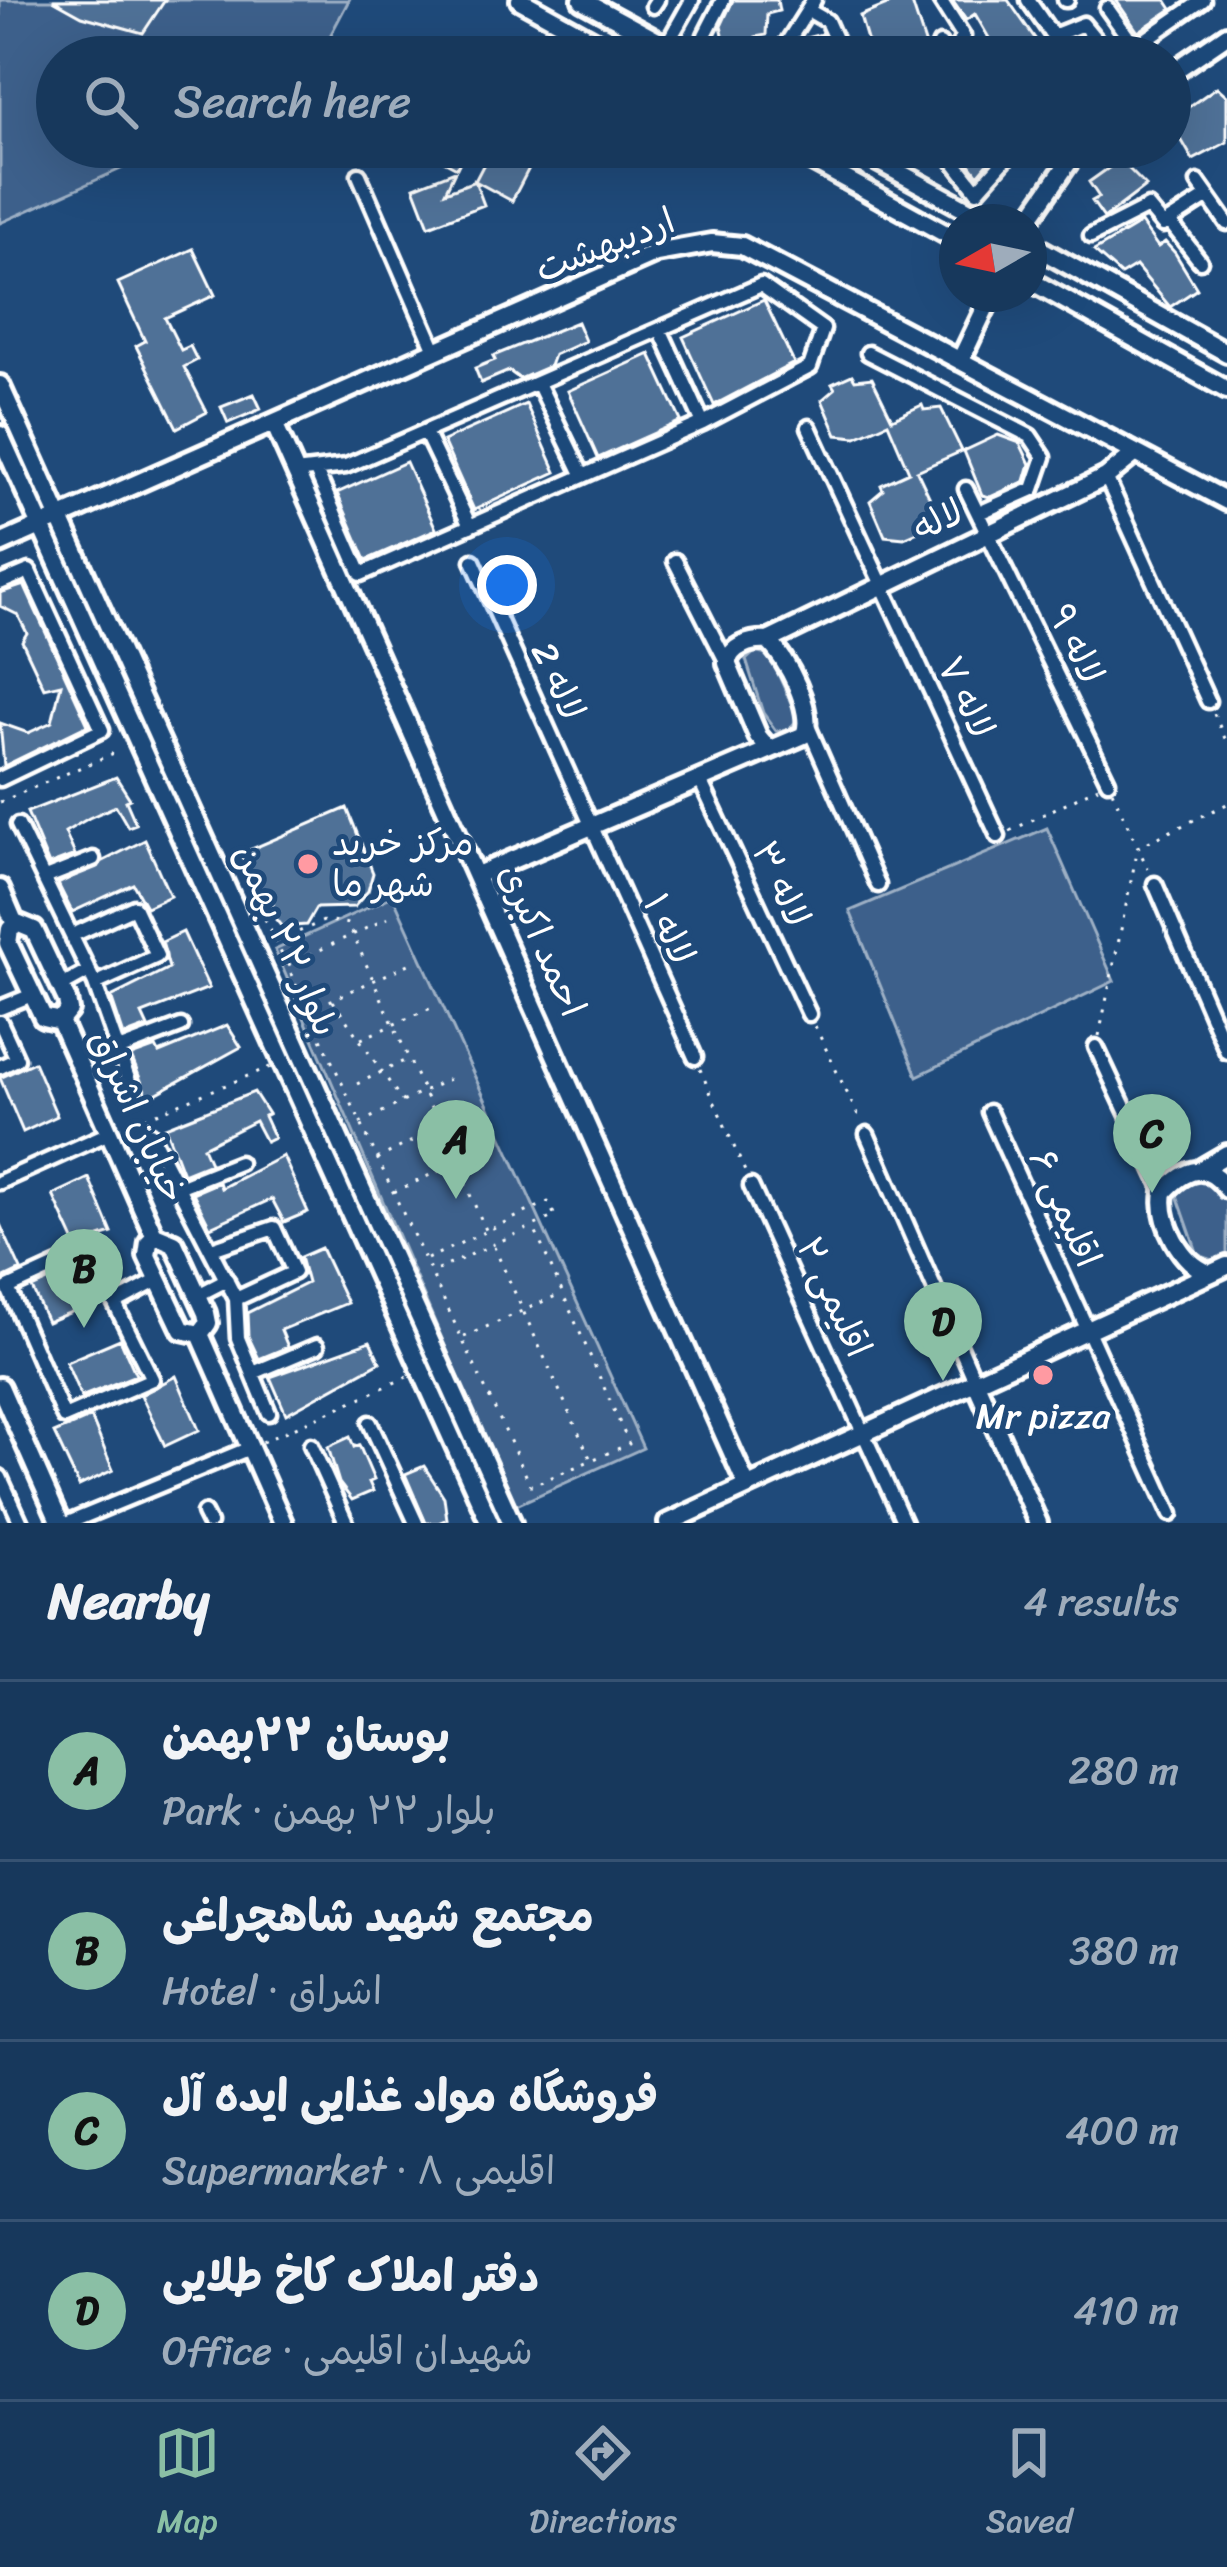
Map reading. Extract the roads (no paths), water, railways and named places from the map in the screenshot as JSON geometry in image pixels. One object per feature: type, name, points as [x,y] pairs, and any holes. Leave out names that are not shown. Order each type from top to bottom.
[{"type":"street","points":[[520,0],[585,36]]},
{"type":"street","points":[[582,0],[648,36]]},
{"type":"street","points":[[672,36],[692,0]]},
{"type":"street","points":[[705,35],[723,0]]},
{"type":"street","points":[[940,0],[963,36]]},
{"type":"street","points":[[1028,0],[1051,36]]},
{"type":"street","points":[[1151,36],[1204,0]]},
{"type":"street","points":[[791,36],[811,5],[834,36]]},
{"type":"street","points":[[1107,8],[1127,36]]},
{"type":"street","points":[[1054,36],[1083,24],[1093,36]]},
{"type":"street","points":[[1191,59],[1227,34]]},
{"type":"street","points":[[825,168],[939,231]]},
{"type":"street","points":[[891,168],[957,204]]},
{"type":"street","points":[[959,168],[977,191],[997,168]]},
{"type":"street","points":[[1039,204],[1064,168]]},
{"type":"street","points":[[358,175],[435,350]]},
{"type":"street","points":[[1198,182],[1227,223]]},
{"type":"street","points":[[1091,236],[1148,207],[1163,225],[1208,196]]},
{"type":"street","points":[[1169,221],[1200,261]]},
{"type":"street","name":"اردیبهشت","points":[[0,544],[656,253],[712,243],[742,246],[1132,456],[1227,501]]},
{"type":"street","points":[[1047,253],[1227,353]]},
{"type":"street","points":[[295,472],[346,466],[761,285],[823,329],[811,367],[703,423],[361,574],[316,471]]},
{"type":"street","points":[[1047,290],[1227,390]]},
{"type":"street","points":[[960,361],[983,312]]},
{"type":"street","points":[[660,329],[703,423]]},
{"type":"street","points":[[868,353],[1030,436],[1044,457],[1033,489],[979,513]]},
{"type":"street","points":[[538,383],[583,476]]},
{"type":"street","name":"بلوار ۲۲ بهمن","points":[[0,385],[512,1523]]},
{"type":"street","name":"احمد اکبری","points":[[274,423],[747,1486]]},
{"type":"street","name":"لاله ۷","points":[[809,427],[998,836]]},
{"type":"street","points":[[425,433],[470,526]]},
{"type":"street","name":"بلوار ۲۲ بهمن","points":[[0,435],[490,1523]]},
{"type":"street","name":"لاله","points":[[727,663],[738,647],[768,641],[1106,477],[1132,456]]},
{"type":"street","points":[[1106,477],[1208,701]]},
{"type":"street","name":"لاله ۹","points":[[966,489],[1108,781]]},
{"type":"street","name":"لاله 2","points":[[473,561],[589,825]]},
{"type":"street","points":[[675,562],[768,748]]},
{"type":"street","points":[[0,583],[29,572],[102,730],[0,779]]},
{"type":"street","points":[[768,641],[780,655],[878,885]]},
{"type":"street","points":[[477,875],[768,748],[793,743],[808,726]]},
{"type":"street","name":"لاله ۳","points":[[700,780],[808,1014]]},
{"type":"street","points":[[18,825],[92,978],[134,1093]]},
{"type":"street","name":"لاله ۱","points":[[589,825],[694,1057]]},
{"type":"street","points":[[45,878],[93,859]]},
{"type":"street","points":[[1155,884],[1227,1052]]},
{"type":"street","points":[[0,889],[15,924],[34,930],[61,987],[69,1010],[60,1021],[46,1021],[32,995],[7,938],[15,924]]},
{"type":"street","points":[[61,987],[157,956],[134,907],[73,935]]},
{"type":"street","points":[[0,1008],[32,995]]},
{"type":"street","name":"خیابان اشراق","points":[[60,1021],[155,1237]]},
{"type":"street","points":[[0,1022],[17,1059],[0,1067]]},
{"type":"street","points":[[118,1050],[181,1026]]},
{"type":"street","points":[[1096,1047],[1164,1192],[1168,1222],[1185,1258],[1184,1275],[1173,1289]]},
{"type":"street","name":"اقلیمی ۶","points":[[989,1112],[1171,1514]]},
{"type":"street","points":[[150,1132],[236,1299],[238,1338],[269,1412]]},
{"type":"street","points":[[0,1182],[110,1133]]},
{"type":"street","points":[[867,1134],[1038,1523]]},
{"type":"street","points":[[1164,1192],[1174,1181],[1227,1154]]},
{"type":"street","points":[[176,1188],[239,1163]]},
{"type":"street","points":[[1203,1168],[1213,1171],[1227,1189]]},
{"type":"street","name":"اقلیمی ۲","points":[[751,1186],[904,1523]]},
{"type":"street","points":[[212,1249],[274,1228],[293,1272],[236,1299]]},
{"type":"street","points":[[155,1237],[174,1243],[208,1318],[200,1334],[182,1330],[158,1280],[146,1251],[155,1237]]},
{"type":"street","points":[[89,1251],[115,1304],[152,1379],[64,1417],[8,1288],[89,1251]]},
{"type":"street","points":[[1185,1258],[1218,1269]]},
{"type":"street","points":[[668,1523],[1218,1269]]},
{"type":"street","points":[[115,1304],[158,1280]]},
{"type":"street","points":[[198,1295],[227,1280]]},
{"type":"street","points":[[200,1334],[283,1523]]},
{"type":"street","points":[[253,1373],[317,1346]]},
{"type":"street","points":[[0,1387],[64,1523],[250,1448]]},
{"type":"street","points":[[370,1423],[410,1521]]},
{"type":"street","points":[[311,1445],[346,1523]]},
{"type":"street","points":[[0,1477],[21,1523]]},
{"type":"place","name":"مرکز خرید شهر ما","points":[[308,864]]},
{"type":"place","name":"فروشگاه مواد غذایی ایده آل","points":[[1152,1193]]},
{"type":"place","name":"بوستان ۲۲بهمن","points":[[456,1199]]},
{"type":"place","name":"مجتمع شهید شاهچراغی","points":[[84,1328]]},
{"type":"place","name":"Mr pizza","points":[[1043,1375]]},
{"type":"place","name":"دفتر املاک کاخ طلایی","points":[[943,1381]]}]
